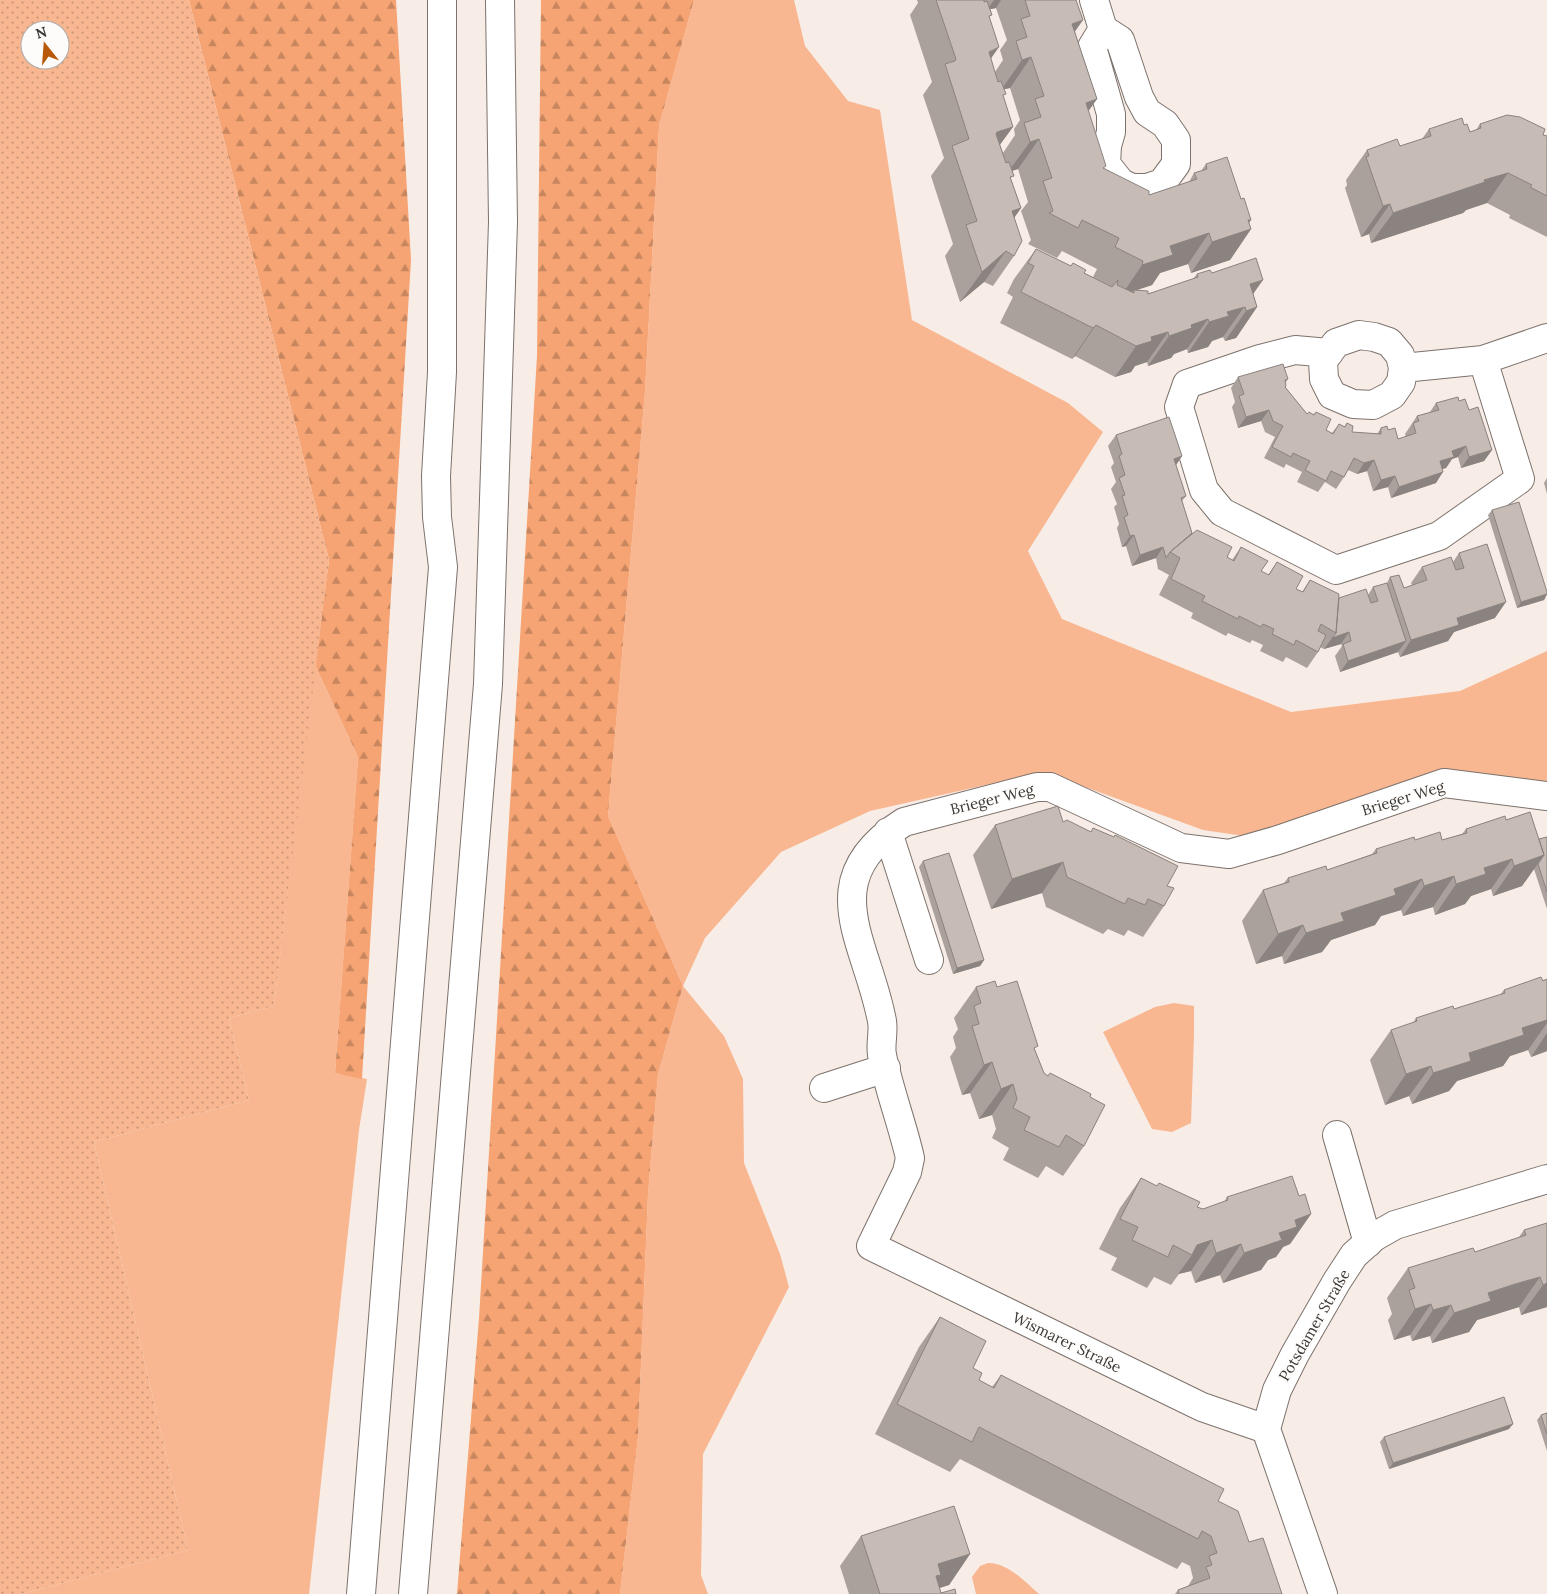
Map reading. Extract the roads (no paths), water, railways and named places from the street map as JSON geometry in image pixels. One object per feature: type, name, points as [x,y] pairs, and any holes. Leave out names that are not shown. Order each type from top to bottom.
[{"type":"main road","points":[[361,1594],[443,566],[437,517],[436,476],[442,372],[442,0]]},
{"type":"main road","points":[[414,1594],[488,684],[503,222],[500,0]]},
{"type":"main road","points":[[1094,0],[1104,29],[1120,40],[1139,97],[1147,112],[1165,124],[1176,140],[1176,164],[1162,183],[1147,188],[1132,188],[1121,183],[1106,164],[1107,146],[1111,132],[1111,114],[1092,47],[1104,29]]},
{"type":"main road","points":[[1359,335],[1374,337],[1388,342],[1400,355],[1403,368],[1401,382],[1392,395],[1373,404],[1353,404],[1332,395],[1324,379],[1323,360],[1336,343],[1359,335]]},
{"type":"main road","points":[[1403,368],[1483,360],[1547,338]]},
{"type":"main road","points":[[1329,353],[1295,350],[1260,359],[1187,384],[1178,407],[1204,490],[1222,512],[1336,570],[1439,536],[1520,479],[1483,360]]},
{"type":"main road","name":"Brieger Weg","points":[[871,1246],[907,1172],[910,1158],[882,1054],[883,1022],[854,922],[852,903],[853,884],[862,861],[873,845],[888,832],[904,822],[1037,787],[1050,787],[1181,848],[1229,854],[1444,783],[1547,796]]},
{"type":"main road","points":[[888,832],[929,960]]},
{"type":"main road","points":[[824,1088],[886,1068]]},
{"type":"main road","points":[[1337,1135],[1368,1243]]},
{"type":"main road","name":"Potsdamer Straße","points":[[1266,1429],[1277,1390],[1295,1354],[1354,1255],[1374,1236],[1395,1225],[1547,1179]]},
{"type":"main road","name":"Wismarer Straße","points":[[871,1246],[1202,1407],[1266,1429]]},
{"type":"main road","points":[[1266,1429],[1324,1594]]}]
